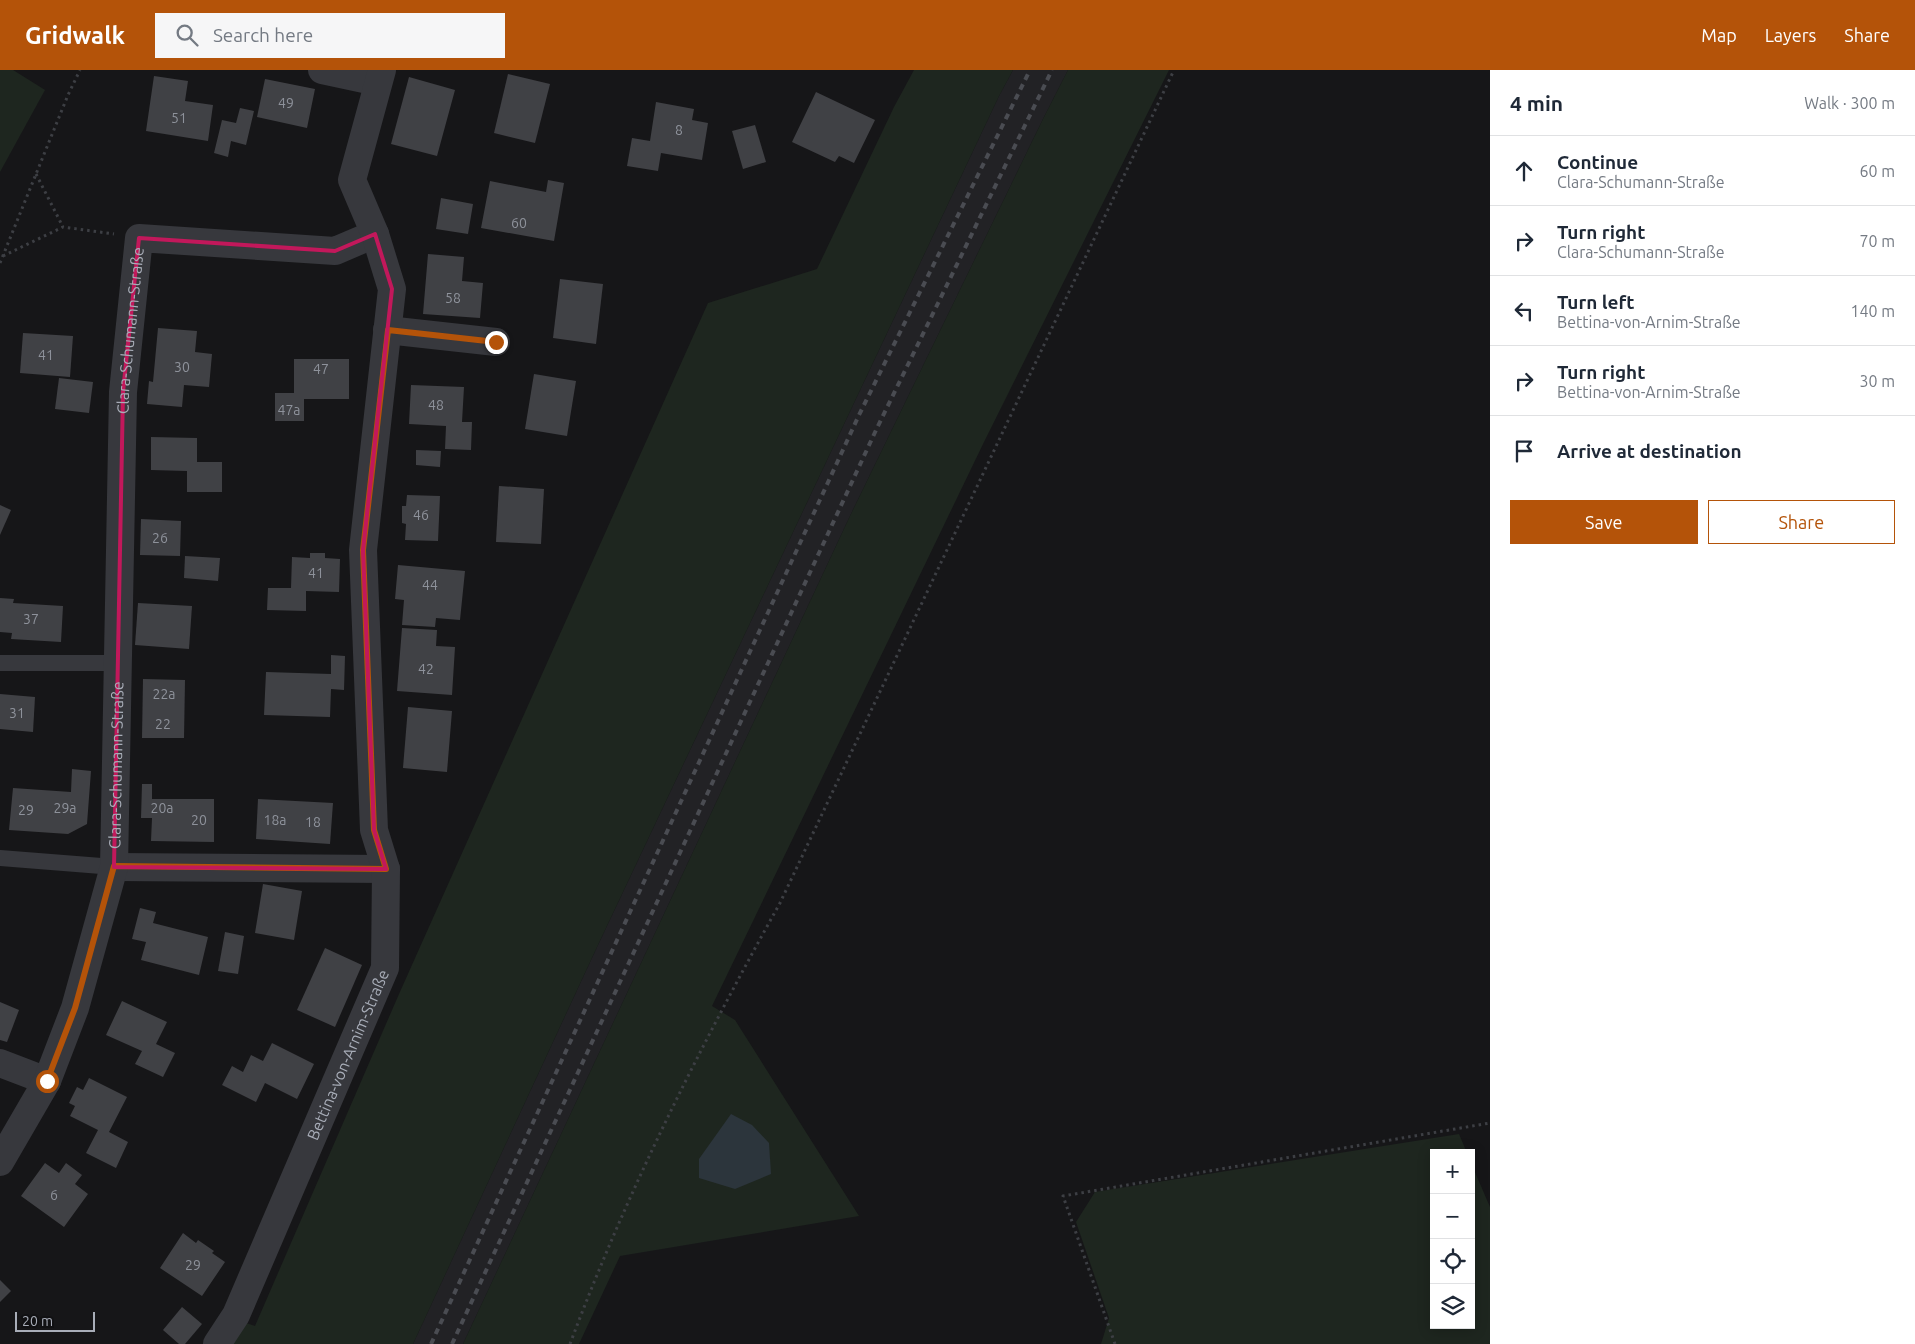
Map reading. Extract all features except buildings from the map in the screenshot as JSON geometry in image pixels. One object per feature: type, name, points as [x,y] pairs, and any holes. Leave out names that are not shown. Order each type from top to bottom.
[{"type":"street","name":"Bettina-von-Arnim-Straße","points":[[217,1344],[236,1315],[385,968],[386,869],[374,830],[363,550],[392,289],[375,234],[352,180],[380,76],[322,70]]},
{"type":"street","name":"Clara-Schumann-Straße","points":[[0,1162],[47,1081],[75,1008],[114,866],[122,392],[139,238],[335,251],[375,234]]},
{"type":"street","points":[[388,330],[496,342]]},
{"type":"street","name":"Clara-Schumann-Straße","points":[[114,866],[386,869]]},
{"type":"street","points":[[0,1063],[47,1081]]},
{"type":"lane","name":"Clara-Schumann-Straße","points":[[0,663],[117,663]]},
{"type":"lane","name":"Clara-Schumann-Straße","points":[[0,858],[114,866]]},
{"type":"path","points":[[0,263],[68,95],[80,70]]},
{"type":"path","points":[[570,1344],[595,1276],[673,1105],[728,996],[780,903],[1174,70]]},
{"type":"path","points":[[36,174],[63,227]]},
{"type":"path","points":[[3,256],[63,227],[139,238]]},
{"type":"path","points":[[1115,1344],[1063,1196],[1490,1123]]},
{"type":"highlighted area","points":[[375,234],[392,289],[363,550],[374,830],[386,869],[114,867],[123,392],[139,238],[335,251]]},
{"type":"shaded area","points":[[0,70],[13,70],[45,90],[0,172]]},
{"type":"shaded area","points":[[914,70],[1013,70],[999,96],[597,947],[413,1344],[230,1344],[243,1322],[255,1326],[399,994],[708,303],[817,269],[894,107]]},
{"type":"shaded area","points":[[1013,70],[1068,70],[850,516],[463,1344],[413,1344],[597,947],[999,96]]},
{"type":"shaded area","points":[[1068,70],[1169,70],[984,442],[712,1006],[735,1020],[859,1216],[620,1256],[579,1344],[463,1344],[850,516]]},
{"type":"shaded area","points":[[731,1114],[752,1125],[769,1143],[771,1174],[735,1189],[699,1178],[699,1159]]},
{"type":"shaded area","points":[[1459,1134],[1465,1149],[1430,1149],[1430,1329],[1475,1329],[1475,1172],[1490,1207],[1490,1344],[1101,1344],[1109,1318],[1076,1222],[1095,1192]]},
{"type":"railway","points":[[431,1344],[859,415],[1030,70]]},
{"type":"railway","points":[[452,1344],[877,428],[1052,70]]},
{"type":"route","points":[[47,1081],[75,1008],[114,866],[386,869],[374,830],[363,550],[388,330],[496,342]]}]
